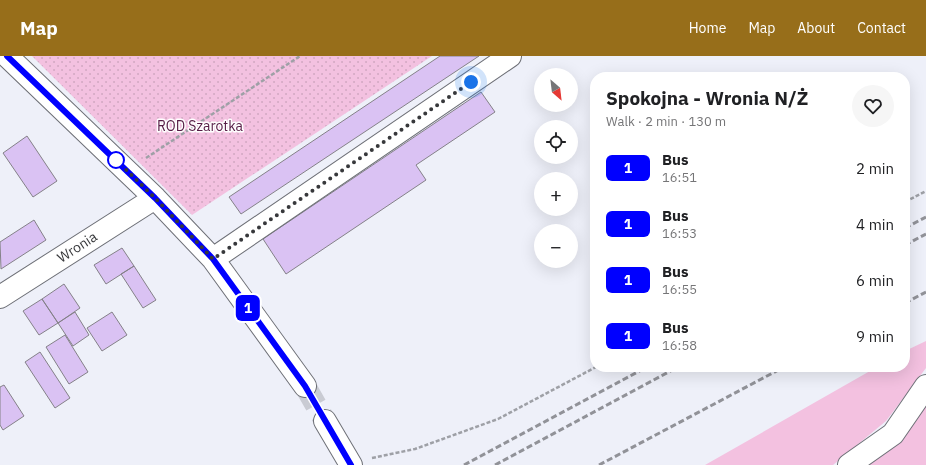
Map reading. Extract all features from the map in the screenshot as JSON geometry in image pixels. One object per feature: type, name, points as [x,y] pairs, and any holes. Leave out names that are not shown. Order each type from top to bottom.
[{"type":"street","points":[[7,56],[155,198],[213,259],[305,386]]},
{"type":"street","points":[[213,259],[510,56]]},
{"type":"street","name":"Wronia","points":[[0,297],[155,198]]},
{"type":"street","points":[[849,465],[893,434],[926,386]]},
{"type":"street","points":[[325,421],[351,464]]},
{"type":"path","points":[[127,171],[300,56]]},
{"type":"path","points":[[910,199],[926,191]]},
{"type":"path","points":[[351,464],[415,449],[498,419],[590,370]]},
{"type":"green space","name":"ROD Szarotka","points":[[32,56],[432,56],[192,215]]},
{"type":"green space","points":[[926,341],[926,368],[886,421],[833,465],[705,465],[868,372],[910,372],[910,349]]},
{"type":"green space","points":[[926,405],[926,465],[866,465],[896,444]]},
{"type":"building","points":[[440,56],[479,56],[241,214],[229,197]]},
{"type":"building","points":[[481,92],[495,112],[416,165],[426,180],[286,274],[263,239]]},
{"type":"building","points":[[27,136],[57,181],[33,197],[3,153]]},
{"type":"building","points":[[34,220],[46,240],[1,269],[0,242]]},
{"type":"building","points":[[122,248],[134,266],[106,284],[94,265]]},
{"type":"building","points":[[134,266],[156,300],[143,308],[121,274]]},
{"type":"building","points":[[64,284],[80,308],[58,323],[42,299]]},
{"type":"building","points":[[42,299],[58,323],[39,335],[23,311]]},
{"type":"building","points":[[75,312],[89,335],[73,346],[58,323]]},
{"type":"building","points":[[112,312],[127,335],[102,351],[87,328]]},
{"type":"building","points":[[65,335],[88,372],[69,384],[46,347]]},
{"type":"building","points":[[40,352],[70,398],[55,408],[25,362]]},
{"type":"building","points":[[4,385],[24,416],[3,430],[0,425],[0,387]]},
{"type":"tunnel","points":[[305,386],[325,421]]},
{"type":"railway","points":[[910,225],[926,217]]},
{"type":"railway","points":[[910,242],[926,234]]},
{"type":"railway","points":[[910,300],[926,292]]},
{"type":"railway","points":[[464,465],[638,372]]},
{"type":"railway","points":[[495,465],[669,372]]},
{"type":"railway","points":[[599,465],[775,372]]},
{"type":"bus line","name":"1","points":[[7,56],[155,198],[213,259],[305,386],[351,465]]},
{"type":"route","points":[[116,160],[155,198],[213,259],[471,82]]}]
